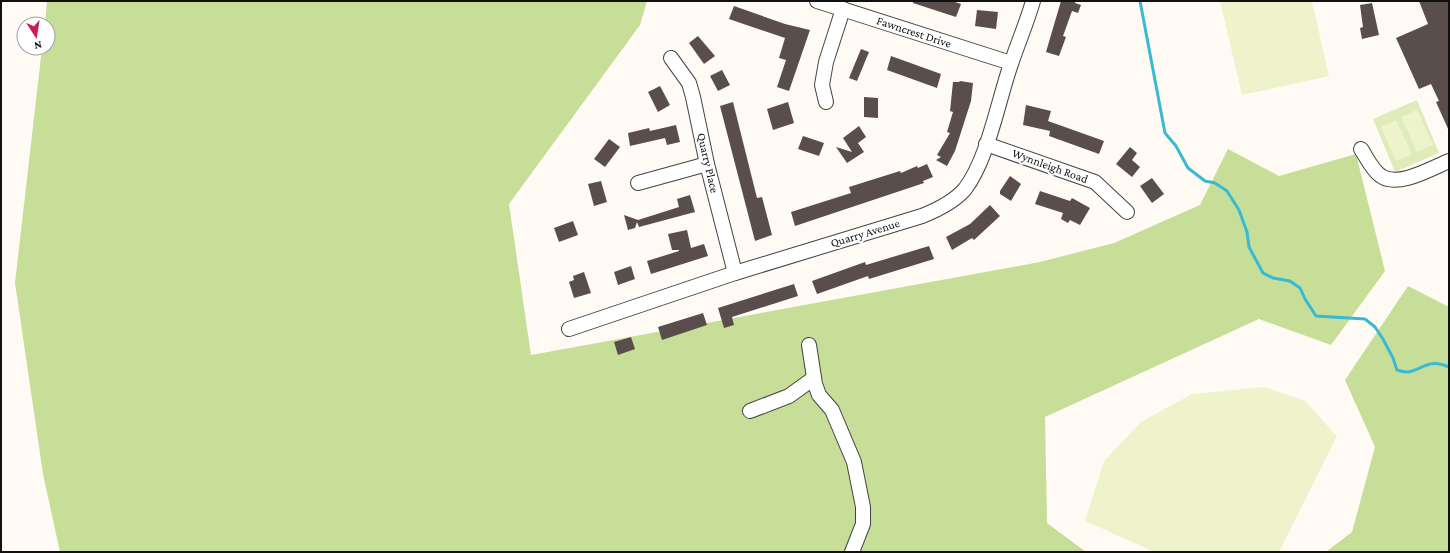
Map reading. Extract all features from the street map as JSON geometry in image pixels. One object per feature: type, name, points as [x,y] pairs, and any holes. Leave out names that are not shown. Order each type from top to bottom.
[{"type":"street","name":"Fawncrest Drive","points":[[817,1],[1011,63]]},
{"type":"street","name":"Quarry Avenue","points":[[569,328],[735,273],[922,216],[945,206],[959,196],[969,184],[986,144],[1011,63],[1033,1]]},
{"type":"street","points":[[826,102],[822,85],[826,62],[844,10]]},
{"type":"street","name":"Quarry Place","points":[[671,58],[691,88],[707,164],[735,273]]},
{"type":"street","name":"Wynnleigh Road","points":[[986,144],[1095,182],[1127,212]]},
{"type":"street","points":[[1361,149],[1374,170],[1382,177],[1392,180],[1415,175],[1449,161]]},
{"type":"street","points":[[638,183],[707,164]]},
{"type":"street","points":[[809,345],[814,378],[819,394],[832,410],[854,462],[863,507],[863,524],[852,552]]},
{"type":"street","points":[[750,411],[790,396],[814,378]]},
{"type":"green space","points":[[47,1],[647,1],[640,25],[509,204],[531,355],[1040,262],[1114,243],[1200,205],[1228,149],[1279,176],[1356,154],[1385,271],[1331,345],[1259,319],[1045,417],[1047,523],[1086,552],[60,552],[43,474],[15,283],[41,56],[56,56],[56,16],[46,16]]},
{"type":"green space","points":[[1220,1],[1312,1],[1329,76],[1242,95]]},
{"type":"green space","points":[[1417,100],[1439,153],[1395,172],[1373,119]]},
{"type":"green space","points":[[1417,110],[1433,145],[1417,152],[1401,117]]},
{"type":"green space","points":[[1396,120],[1412,154],[1396,161],[1381,127]]},
{"type":"green space","points":[[1408,286],[1449,307],[1449,552],[1326,552],[1352,532],[1375,447],[1345,380]]},
{"type":"green space","points":[[1264,387],[1305,401],[1337,436],[1279,552],[1155,552],[1085,521],[1104,461],[1141,422],[1192,394]]},
{"type":"building","points":[[913,1],[952,1],[961,4],[956,17],[913,3]]},
{"type":"building","points":[[1061,1],[1075,1],[1075,3],[1081,5],[1078,13],[1072,11],[1063,36],[1066,37],[1059,56],[1046,52]]},
{"type":"building","points":[[1419,1],[1449,1],[1449,131],[1436,102],[1439,101],[1431,84],[1419,89],[1396,38],[1428,24]]},
{"type":"building","points":[[1372,3],[1379,35],[1362,39],[1360,28],[1363,27],[1360,5]]},
{"type":"building","points":[[734,6],[785,24],[810,30],[789,91],[777,87],[786,60],[779,58],[785,38],[729,19]]},
{"type":"building","points":[[977,10],[998,12],[996,29],[975,26]]},
{"type":"building","points":[[698,36],[715,56],[704,64],[689,43]]},
{"type":"building","points":[[861,49],[869,52],[857,81],[849,78]]},
{"type":"building","points":[[891,56],[941,74],[937,88],[887,70]]},
{"type":"building","points":[[722,70],[730,85],[718,91],[710,76]]},
{"type":"building","points":[[960,81],[973,83],[971,101],[955,151],[947,166],[936,160],[941,157],[937,155],[950,133],[947,132],[953,112],[950,111],[953,82]]},
{"type":"building","points":[[660,86],[670,105],[658,112],[648,92]]},
{"type":"building","points":[[864,97],[878,98],[878,118],[864,117]]},
{"type":"building","points":[[733,102],[757,198],[762,197],[772,235],[755,241],[720,106]]},
{"type":"building","points":[[788,102],[794,123],[773,130],[767,109]]},
{"type":"building","points":[[1026,105],[1051,111],[1048,121],[1104,141],[1099,154],[1049,136],[1050,131],[1023,125]]},
{"type":"building","points":[[676,125],[680,142],[667,145],[665,138],[630,146],[628,133],[649,128],[650,131]]},
{"type":"building","points":[[859,126],[866,137],[858,143],[864,152],[847,163],[836,147],[852,152],[843,138]]},
{"type":"building","points":[[803,136],[824,143],[819,156],[798,149]]},
{"type":"building","points":[[609,139],[620,147],[605,167],[594,159]]},
{"type":"building","points":[[1130,147],[1137,153],[1132,160],[1140,167],[1132,177],[1116,164]]},
{"type":"building","points":[[927,164],[933,177],[923,181],[924,183],[795,226],[791,212],[851,193],[849,187],[900,171],[901,173],[917,166],[918,168]]},
{"type":"building","points":[[1010,176],[1021,184],[1011,201],[1000,194],[1000,191]]},
{"type":"building","points":[[1152,178],[1164,194],[1152,203],[1140,186]]},
{"type":"building","points":[[601,181],[607,202],[594,206],[588,184]]},
{"type":"building","points":[[1040,191],[1070,201],[1072,198],[1090,208],[1080,225],[1070,220],[1068,223],[1061,219],[1063,213],[1035,204]]},
{"type":"building","points":[[690,195],[695,212],[639,227],[637,222],[635,228],[628,230],[624,215],[638,220],[679,207],[677,199]]},
{"type":"building","points":[[990,205],[1000,216],[974,240],[972,238],[952,250],[946,237],[970,224]]},
{"type":"building","points":[[573,221],[578,235],[559,242],[554,228]]},
{"type":"building","points":[[687,230],[691,248],[704,244],[708,256],[651,274],[647,261],[679,251],[672,250],[668,234]]},
{"type":"building","points":[[929,246],[934,259],[869,279],[868,276],[817,294],[812,281],[865,262],[866,265]]},
{"type":"building","points":[[631,266],[635,279],[618,285],[614,272]]},
{"type":"building","points":[[584,272],[591,293],[574,298],[569,282],[574,280],[573,276]]},
{"type":"building","points":[[794,284],[798,296],[732,317],[734,325],[724,328],[718,308]]},
{"type":"building","points":[[703,313],[707,325],[662,340],[658,327]]},
{"type":"building","points":[[631,337],[635,349],[618,355],[614,342]]},
{"type":"waterway","points":[[1140,1],[1165,133],[1176,146],[1188,168],[1205,181],[1215,183],[1227,191],[1239,210],[1247,232],[1249,247],[1263,273],[1273,278],[1290,281],[1300,288],[1316,316],[1365,319],[1375,327],[1383,339],[1393,358],[1397,370],[1409,372],[1432,364],[1441,364],[1449,367]]}]
